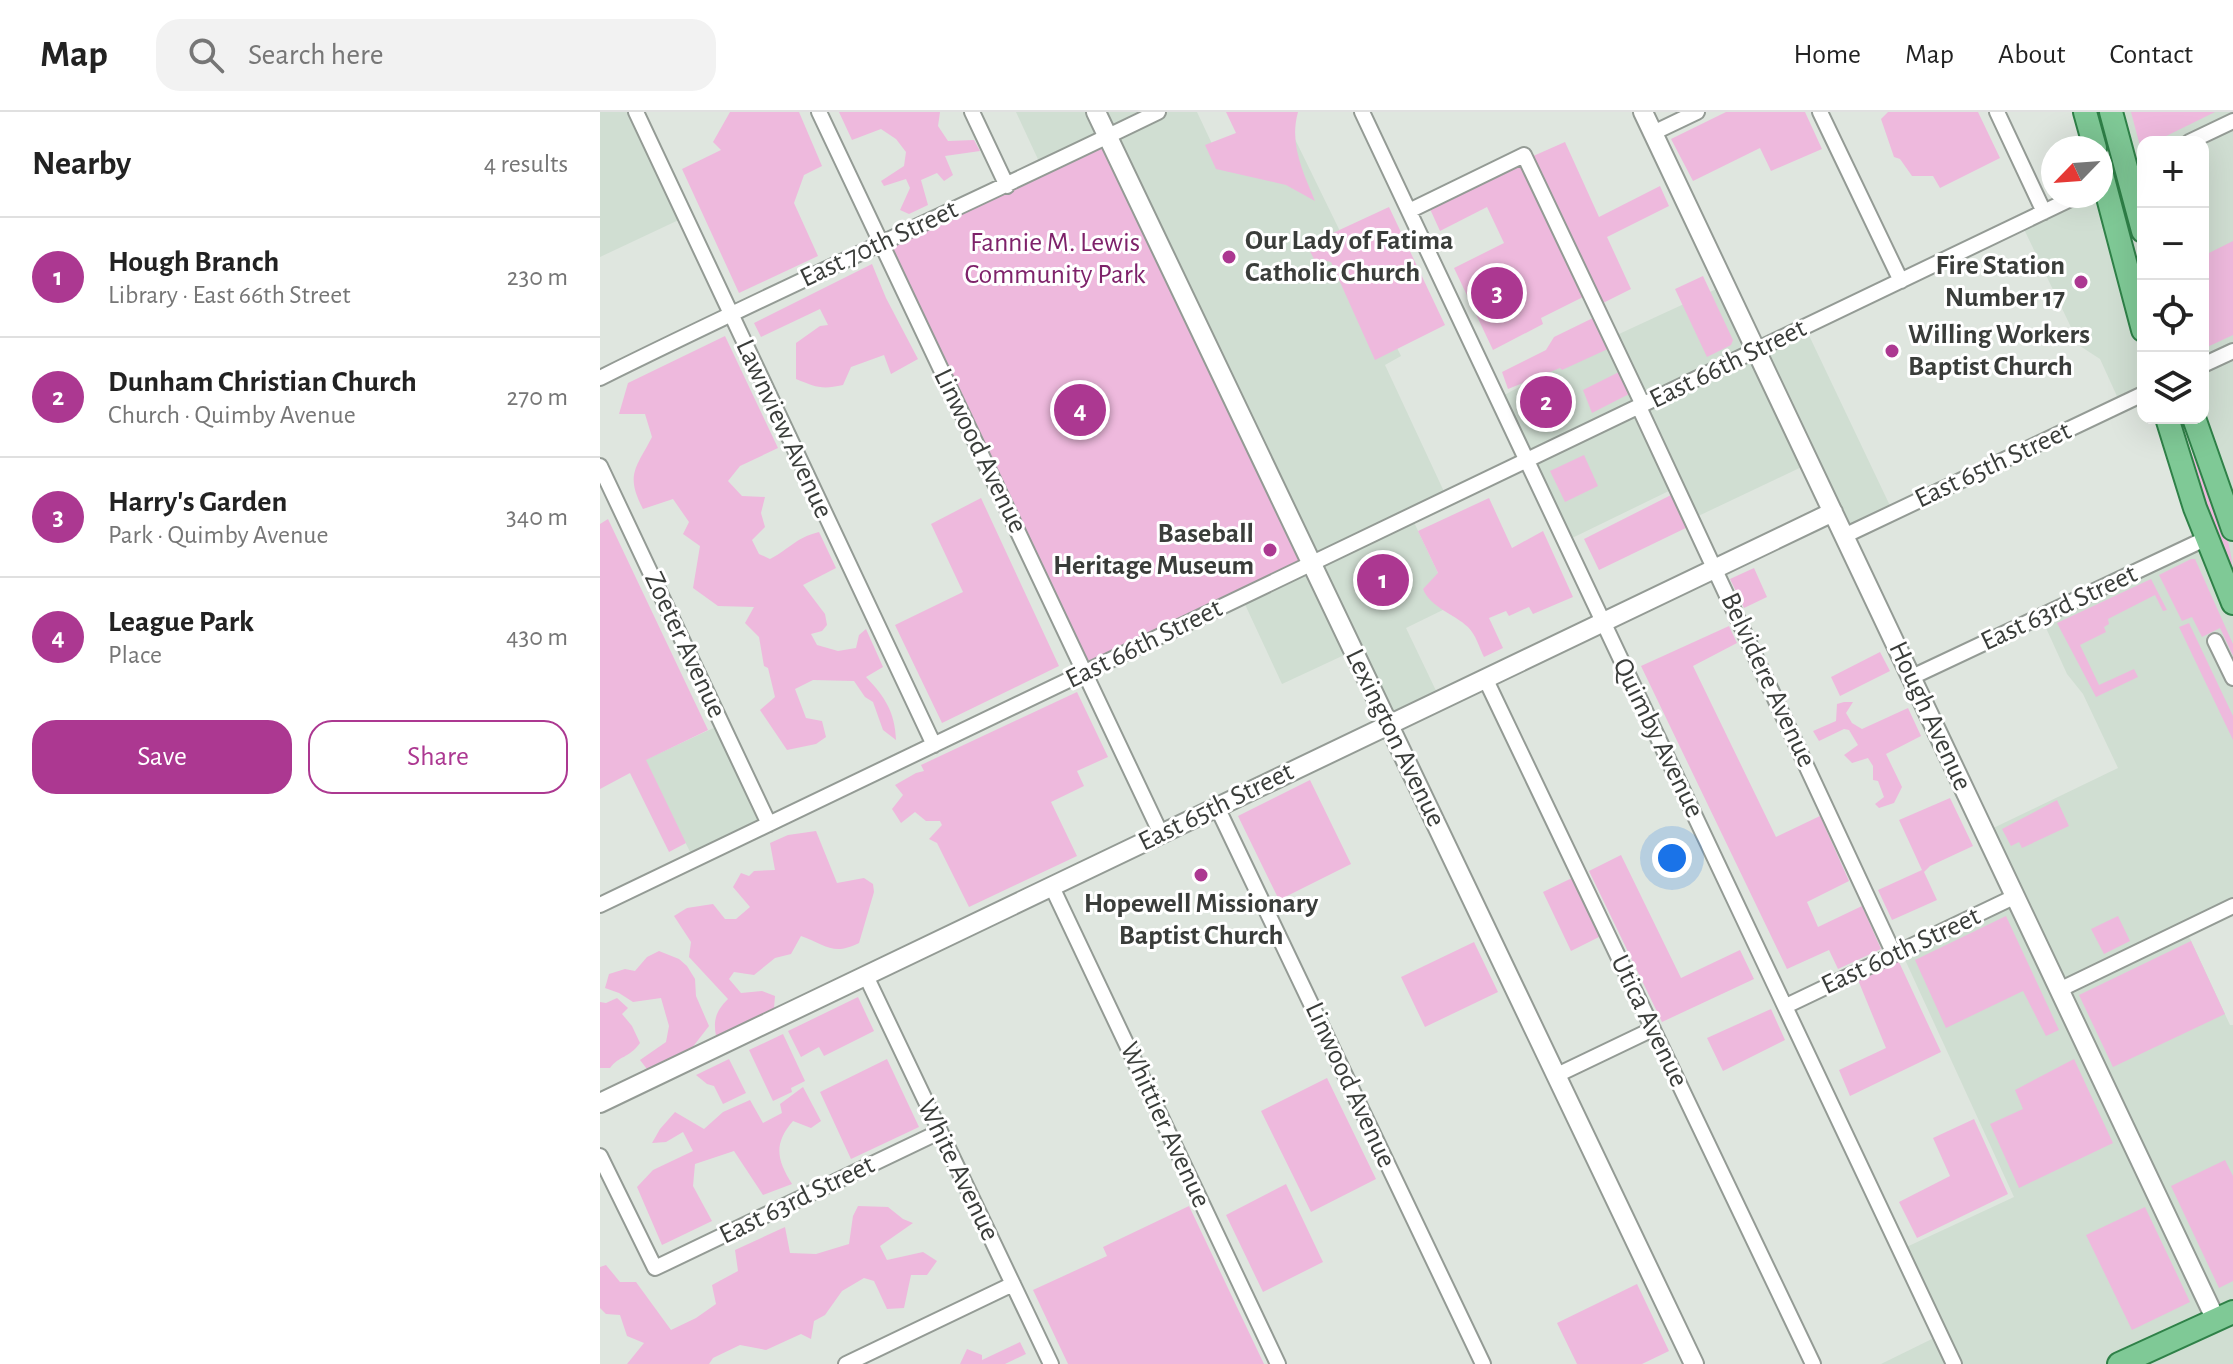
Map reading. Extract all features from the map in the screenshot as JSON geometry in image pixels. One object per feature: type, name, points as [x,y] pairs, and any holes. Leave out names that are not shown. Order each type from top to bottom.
[{"type":"main road","points":[[2085,112],[2092,136]]},
{"type":"main road","points":[[2111,112],[2134,169],[2140,208]]},
{"type":"main road","points":[[2110,208],[2137,308]]},
{"type":"main road","points":[[2169,424],[2207,538],[2233,603]]},
{"type":"main road","points":[[2196,424],[2233,527]]},
{"type":"main road","points":[[2119,1364],[2224,1316]]},
{"type":"street","name":"Lawnview Avenue","points":[[636,112],[934,745]]},
{"type":"street","name":"Linwood Avenue","points":[[819,112],[1161,834]]},
{"type":"street","points":[[972,112],[1007,186]]},
{"type":"street","name":"Lexington Avenue","points":[[1096,112],[1694,1364]]},
{"type":"street","name":"East 70th Street","points":[[600,378],[729,313],[1007,186],[1158,112]]},
{"type":"street","name":"Quimby Avenue","points":[[1362,112],[1954,1364]]},
{"type":"street","name":"Hough Avenue","points":[[1643,112],[2059,990],[2224,1316]]},
{"type":"street","points":[[1653,133],[1697,112]]},
{"type":"street","points":[[1820,112],[1901,281]]},
{"type":"street","points":[[1997,112],[2044,212]]},
{"type":"street","points":[[2202,136],[2233,121]]},
{"type":"street","name":"Belvidere Avenue","points":[[1409,211],[1524,155],[1894,954]]},
{"type":"street","points":[[2113,176],[2134,169]]},
{"type":"street","name":"East 66th Street","points":[[600,905],[2052,208]]},
{"type":"street","points":[[2209,362],[2233,351]]},
{"type":"street","name":"East 65th Street","points":[[1844,536],[2137,397]]},
{"type":"street","name":"Zoeter Avenue","points":[[600,466],[769,824]]},
{"type":"street","name":"East 65th Street","points":[[600,1103],[1833,512]]},
{"type":"street","name":"East 63rd Street","points":[[1912,677],[2207,538]]},
{"type":"street","points":[[2215,641],[2233,678]]},
{"type":"street","name":"Utica Avenue","points":[[1485,678],[1813,1364]]},
{"type":"street","name":"Linwood Avenue","points":[[1217,807],[1483,1364]]},
{"type":"street","name":"Whittier Avenue","points":[[1052,887],[1278,1364]]},
{"type":"street","name":"East 60th Street","points":[[1786,1006],[2016,896]]},
{"type":"street","points":[[2059,990],[2233,906]]},
{"type":"street","name":"White Avenue","points":[[866,976],[1051,1364]]},
{"type":"street","points":[[1557,1075],[1653,1029]]},
{"type":"street","name":"East 63rd Street","points":[[600,1156],[655,1268],[939,1132]]},
{"type":"street","points":[[846,1364],[1013,1284]]},
{"type":"shaded area","points":[[600,112],[636,112],[685,217],[600,257]]},
{"type":"shaded area","points":[[1016,112],[1197,112],[1222,165],[1292,133],[1401,356],[1385,365],[1447,498],[1411,516],[1453,605],[1406,628],[1440,699],[1389,725],[1355,650],[1282,684]]},
{"type":"shaded area","points":[[2111,112],[2233,112],[2233,906],[2185,928],[2230,1025],[2233,1025],[2233,1364],[1881,1364],[1940,1335],[1900,1250],[2014,1197],[1901,951],[2016,896],[1985,832],[2118,768],[2083,694],[2067,674],[2041,617],[2232,526],[2205,424],[2209,424],[2209,136],[2137,136],[2137,397],[2121,405],[2100,359],[2080,346],[2021,223],[2053,208],[2113,208],[2113,179],[2127,173]]},
{"type":"shaded area","points":[[1725,285],[1755,350],[1805,327],[1893,512],[1844,536],[1810,463],[1692,519],[1677,487],[1566,541],[1497,399],[1606,340]]},
{"type":"shaded area","points":[[722,724],[769,824],[694,860],[645,760]]},
{"type":"green space","points":[[730,112],[799,112],[822,166],[804,175],[794,203],[818,256],[739,293],[682,169],[721,150],[713,142]]},
{"type":"green space","points":[[839,112],[940,112],[938,126],[948,141],[974,140],[980,151],[945,156],[953,175],[944,181],[937,173],[921,180],[928,205],[909,214],[900,210],[910,188],[906,179],[884,186],[881,181],[904,166],[906,152],[896,139],[881,129],[852,140]]},
{"type":"green space","points":[[1226,112],[1298,112],[1296,147],[1315,201],[1286,185],[1216,169],[1205,145],[1236,133]]},
{"type":"green space","points":[[1726,112],[1805,112],[1822,149],[1771,171],[1760,148],[1693,181],[1671,139]]},
{"type":"green space","points":[[1888,112],[1978,112],[2000,158],[1940,188],[1933,176],[1912,176],[1900,159],[1894,157],[1881,119]]},
{"type":"green space","points":[[2131,112],[2215,112],[2166,136],[2137,136]]},
{"type":"green space","name":"Fannie M. Lewis Community Park","points":[[1107,136],[1311,564],[1084,673],[880,243]]},
{"type":"green space","points":[[1565,142],[1599,217],[1660,186],[1669,206],[1607,237],[1631,289],[1599,305],[1531,157]]},
{"type":"green space","points":[[1522,164],[1585,296],[1541,318],[1543,324],[1493,350],[1454,268],[1504,243],[1487,207],[1440,231],[1430,209]]},
{"type":"green space","points":[[1389,207],[1445,325],[1375,360],[1331,262],[1323,260],[1316,263],[1307,245]]},
{"type":"green space","points":[[2233,241],[2233,335],[2209,346],[2209,280],[2209,253]]},
{"type":"green space","points":[[872,264],[918,359],[891,374],[884,355],[851,367],[843,385],[835,387],[819,387],[796,379],[796,343],[820,326],[828,325],[820,309],[761,337],[754,323]]},
{"type":"green space","points":[[1703,276],[1733,340],[1731,345],[1707,357],[1675,289]]},
{"type":"green space","points":[[1595,317],[1610,348],[1562,370],[1560,368],[1508,389],[1502,372],[1546,350],[1554,337]]},
{"type":"green space","points":[[725,336],[778,448],[740,466],[728,481],[742,496],[765,497],[761,513],[765,527],[752,540],[759,554],[770,559],[798,540],[819,532],[836,568],[803,585],[825,614],[827,625],[822,631],[811,634],[817,645],[838,651],[856,648],[859,635],[866,629],[883,667],[866,677],[888,706],[894,721],[896,740],[883,730],[873,702],[865,697],[854,681],[813,680],[795,689],[806,718],[822,721],[826,737],[816,744],[787,750],[760,710],[775,697],[768,668],[764,666],[759,637],[745,623],[754,607],[718,606],[693,588],[700,546],[683,534],[689,522],[673,499],[643,509],[634,479],[637,464],[652,437],[645,414],[619,414],[628,383]]},
{"type":"green space","points":[[1619,372],[1629,394],[1592,413],[1583,390]]},
{"type":"green space","points":[[2184,437],[2223,524],[2233,577],[2210,520]]},
{"type":"green space","points":[[1584,455],[1598,486],[1565,502],[1550,471]]},
{"type":"green space","points":[[1675,493],[1692,525],[1599,570],[1584,539]]},
{"type":"green space","points":[[981,498],[1059,666],[942,723],[895,625],[963,592],[931,524]]},
{"type":"green space","points":[[1489,498],[1512,548],[1543,531],[1573,597],[1533,614],[1529,607],[1509,616],[1506,611],[1489,618],[1503,648],[1484,657],[1468,627],[1426,595],[1423,589],[1438,573],[1418,531]]},
{"type":"green space","points":[[608,519],[708,730],[646,760],[686,843],[669,852],[630,773],[600,789],[600,524]]},
{"type":"green space","points":[[2195,559],[2233,644],[2233,656],[2220,628],[2202,637],[2192,617],[2182,621],[2159,575]]},
{"type":"green space","points":[[1754,568],[1767,597],[1744,608],[1730,579]]},
{"type":"green space","points":[[2151,579],[2167,610],[2163,611],[2155,595],[2108,619],[2109,624],[2104,627],[2106,632],[2080,645],[2099,685],[2134,669],[2138,677],[2096,697],[2057,623]]},
{"type":"green space","points":[[2189,623],[2233,716],[2233,740],[2179,627]]},
{"type":"green space","points":[[1729,626],[1737,643],[1693,666],[1776,837],[1820,816],[1849,881],[1807,902],[1818,927],[1862,906],[1881,949],[1838,969],[1829,950],[1787,969],[1641,666]]},
{"type":"green space","points":[[1880,652],[1890,671],[1840,696],[1831,677]]},
{"type":"green space","points":[[1077,692],[1108,757],[1077,771],[1084,786],[1051,802],[1077,856],[969,907],[937,843],[929,839],[942,825],[940,821],[926,821],[915,812],[901,823],[892,809],[903,795],[895,785],[924,771],[921,765]]},
{"type":"green space","points":[[1853,702],[1846,713],[1852,723],[1862,729],[1908,708],[1921,736],[1886,754],[1902,787],[1894,803],[1879,808],[1875,804],[1884,797],[1878,781],[1873,780],[1873,766],[1868,758],[1852,763],[1844,755],[1858,745],[1849,730],[1844,729],[1819,741],[1813,731],[1836,721],[1837,704]]},
{"type":"green space","points":[[1310,780],[1351,864],[1279,900],[1238,816]]},
{"type":"green space","points":[[1950,798],[1973,846],[1930,866],[1924,872],[1937,900],[1892,920],[1878,890],[1922,870],[1899,820]]},
{"type":"green space","points":[[2057,800],[2069,826],[2022,848],[2019,842],[2011,846],[2002,829]]},
{"type":"green space","points":[[816,831],[837,883],[864,878],[873,884],[874,892],[859,943],[836,949],[801,936],[791,954],[775,958],[754,975],[734,972],[729,979],[741,993],[762,991],[775,996],[774,1008],[765,1019],[747,1022],[716,1036],[716,1016],[728,999],[689,957],[691,942],[674,916],[687,908],[713,904],[725,919],[736,919],[750,907],[733,887],[741,873],[749,876],[754,871],[775,870],[770,843],[788,835]]},
{"type":"green space","points":[[1621,855],[1681,978],[1740,950],[1754,979],[1662,1022],[1589,871]]},
{"type":"green space","points":[[1572,878],[1601,936],[1571,951],[1543,892]]},
{"type":"green space","points":[[2006,916],[2059,1030],[2046,1036],[2023,991],[1946,1028],[1915,960]]},
{"type":"green space","points":[[2118,916],[2130,941],[2104,954],[2091,929]]},
{"type":"green space","points":[[2191,941],[2225,1014],[2113,1067],[2079,995]]},
{"type":"green space","points":[[1474,942],[1498,992],[1425,1027],[1401,977]]},
{"type":"green space","points":[[659,951],[687,966],[695,979],[696,996],[709,1026],[688,1053],[650,1073],[640,1060],[666,1042],[669,1026],[661,998],[633,1002],[605,988],[609,974],[625,969],[635,971],[647,957]]},
{"type":"green space","points":[[1898,960],[1941,1052],[1850,1096],[1839,1070],[1886,1048],[1858,980]]},
{"type":"green space","points":[[858,997],[874,1031],[824,1056],[819,1047],[801,1057],[788,1031]]},
{"type":"green space","points":[[617,998],[628,1008],[622,1014],[640,1043],[610,1068],[600,1068],[600,1002]]},
{"type":"green space","points":[[1771,1009],[1785,1040],[1723,1071],[1707,1038]]},
{"type":"green space","points":[[783,1034],[805,1081],[791,1088],[792,1092],[773,1101],[749,1050]]},
{"type":"green space","points":[[729,1059],[746,1093],[723,1104],[714,1086],[696,1075]]},
{"type":"green space","points":[[887,1059],[919,1127],[851,1159],[820,1092]]},
{"type":"green space","points":[[2074,1059],[2113,1143],[2019,1188],[1990,1124],[2023,1109],[2015,1090]]},
{"type":"green space","points":[[1327,1078],[1376,1179],[1311,1212],[1261,1111]]},
{"type":"green space","points":[[803,1087],[821,1121],[811,1128],[793,1121],[782,1137],[780,1160],[792,1184],[763,1195],[734,1151],[695,1164],[693,1186],[712,1221],[662,1245],[637,1187],[653,1170],[693,1151],[683,1132],[666,1142],[652,1143],[675,1112],[704,1129],[723,1112],[750,1100],[763,1123],[782,1113],[780,1104]]},
{"type":"green space","points":[[1974,1119],[2008,1194],[1917,1238],[1899,1202],[1950,1176],[1933,1138]]},
{"type":"green space","points":[[2225,1160],[2233,1176],[2233,1281],[2219,1288],[2171,1186]]},
{"type":"green space","points":[[1286,1184],[1323,1262],[1263,1292],[1226,1215]]},
{"type":"green space","points":[[858,1206],[888,1207],[913,1223],[880,1246],[887,1260],[923,1252],[937,1261],[927,1275],[911,1275],[904,1308],[887,1309],[874,1281],[864,1278],[842,1291],[825,1315],[814,1321],[811,1339],[801,1334],[766,1350],[740,1345],[713,1358],[709,1364],[627,1364],[644,1343],[627,1336],[620,1315],[606,1314],[600,1308],[600,1267],[606,1265],[620,1282],[636,1282],[671,1330],[716,1304],[712,1285],[738,1271],[735,1250],[785,1227],[790,1253],[816,1254],[849,1244],[853,1216]]},
{"type":"green space","points":[[1189,1206],[1264,1364],[1068,1364],[1033,1290],[1107,1256],[1103,1247]]},
{"type":"green space","points":[[2145,1207],[2190,1302],[2132,1330],[2086,1235]]},
{"type":"green space","points":[[1637,1284],[1669,1351],[1642,1364],[1577,1364],[1557,1323]]},
{"type":"green space","points":[[1020,1342],[1026,1354],[1005,1364],[960,1364],[967,1349],[982,1355],[982,1360]]},
{"type":"place","name":"Our Lady of Fatima Catholic Church","points":[[1229,257]]},
{"type":"place","name":"Fire Station Number 17","points":[[2081,282]]},
{"type":"place","name":"Harry's Garden","points":[[1497,293]]},
{"type":"place","name":"Willing Workers Baptist Church","points":[[1892,351]]},
{"type":"place","name":"Dunham Christian Church","points":[[1546,402]]},
{"type":"place","name":"League Park","points":[[1080,410]]},
{"type":"place","name":"Baseball Heritage Museum","points":[[1270,550]]},
{"type":"place","name":"Hough Branch","points":[[1383,580]]},
{"type":"place","name":"Hopewell Missionary Baptist Church","points":[[1201,875]]}]
